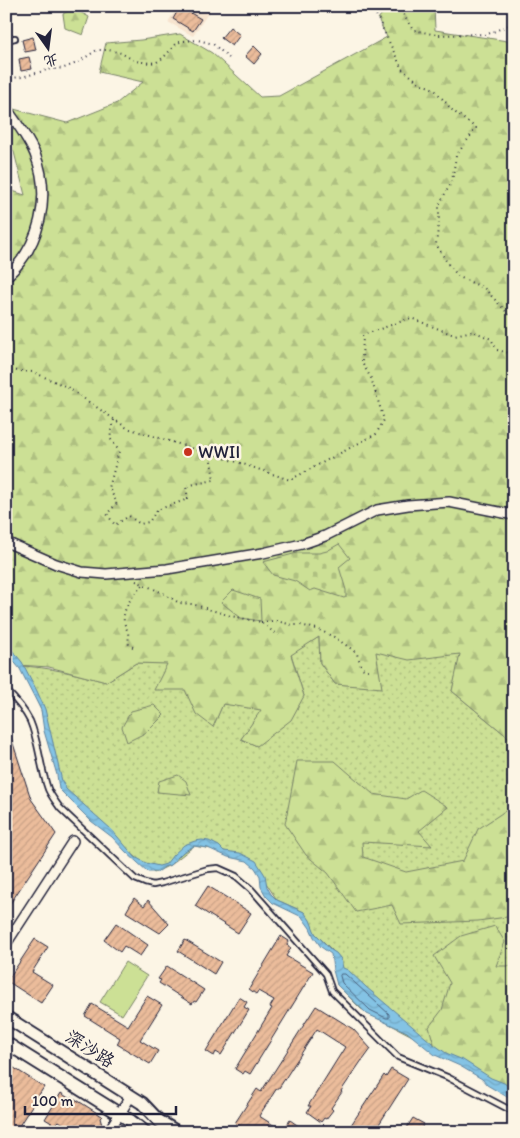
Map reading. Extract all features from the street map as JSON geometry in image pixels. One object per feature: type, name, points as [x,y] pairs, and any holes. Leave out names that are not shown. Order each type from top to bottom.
[{"type":"main road","name":"深沙路","points":[[6,1017],[142,1103],[159,1121],[177,1132]]},
{"type":"main road","points":[[6,1043],[145,1132]]},
{"type":"street","points":[[6,108],[20,127],[34,154],[41,174],[43,194],[39,226],[32,243],[23,259],[6,277]]},
{"type":"street","points":[[6,542],[56,564],[82,572],[106,574],[167,570],[271,552],[325,536],[377,510],[408,505],[449,502],[514,515]]},
{"type":"street","points":[[6,944],[72,841]]},
{"type":"street","points":[[108,1132],[131,1096]]},
{"type":"lane","points":[[6,40],[15,38]]},
{"type":"lane","points":[[6,690],[29,720],[48,789],[53,799],[60,808],[135,879],[153,885],[162,884],[208,869],[218,868],[236,876],[251,889],[326,974],[332,991],[398,1057],[447,1077],[514,1112]]},
{"type":"path","points":[[372,6],[402,68],[420,83],[434,89],[453,111],[476,128],[456,156],[452,181],[440,205],[436,244],[448,264],[460,277],[484,288],[514,320]]},
{"type":"path","points":[[398,6],[413,30],[437,35],[488,34],[514,23]]},
{"type":"path","points":[[6,76],[11,78],[22,77],[46,70],[64,68],[97,50],[121,53],[143,62],[157,62],[177,43],[183,41],[198,40],[213,44],[229,58]]},
{"type":"path","points":[[6,370],[33,372],[67,387],[127,428],[290,480],[376,434],[384,420],[371,378],[362,363],[363,335],[411,318],[454,334],[473,331],[491,339],[497,350],[514,354]]},
{"type":"path","points":[[114,420],[110,438],[118,451],[109,488],[117,503],[107,514],[116,525],[129,516],[140,524],[149,522],[157,510],[188,500],[186,486],[214,480],[210,454]]},
{"type":"path","points":[[134,581],[144,584],[179,603],[192,604],[231,616],[261,622],[276,622],[317,629],[334,637],[353,650],[358,654],[362,668],[371,670]]},
{"type":"path","points":[[133,647],[129,645],[124,621],[126,608],[131,598],[144,584]]},
{"type":"path","points":[[261,622],[279,635]]},
{"type":"shaded area","points":[[178,6],[213,6],[193,36],[168,22]]},
{"type":"green space","points":[[388,6],[434,6],[435,30],[514,42],[514,742],[452,691],[460,654],[409,660],[376,652],[382,688],[335,684],[320,663],[319,637],[291,655],[304,696],[291,720],[257,746],[241,739],[261,710],[223,704],[213,727],[196,714],[185,690],[154,690],[167,664],[136,663],[106,682],[49,667],[17,665],[6,654],[6,189],[25,195],[14,152],[6,139],[6,107],[67,123],[117,103],[143,82],[99,72],[106,43],[180,34],[212,53],[260,97],[279,96],[387,37],[378,19]]},
{"type":"green space","points":[[73,8],[89,17],[83,35],[65,28],[63,14]]},
{"type":"green space","points":[[339,544],[350,558],[339,567],[346,590],[346,597],[344,598],[315,589],[310,591],[295,581],[273,575],[263,562],[297,553],[319,553]]},
{"type":"green space","points":[[233,590],[260,599],[261,621],[241,618],[221,602]]},
{"type":"green space","points":[[319,637],[320,663],[335,684],[381,687],[375,651],[461,654],[452,691],[514,742],[514,1092],[361,1009],[337,985],[341,959],[315,933],[304,912],[277,900],[250,858],[194,846],[170,865],[154,873],[61,791],[59,771],[41,710],[20,666],[63,671],[106,682],[136,663],[172,663],[187,688],[214,724],[223,704],[264,708],[241,739],[257,746],[304,696],[291,654]]},
{"type":"green space","points":[[154,705],[164,715],[147,732],[127,742],[122,727],[131,711]]},
{"type":"green space","points":[[297,761],[335,761],[373,794],[406,799],[421,790],[448,807],[419,831],[432,846],[362,842],[363,857],[406,872],[463,861],[478,829],[505,811],[514,813],[514,916],[478,921],[401,924],[392,905],[356,912],[328,873],[306,855],[285,824]]},
{"type":"green space","points":[[178,775],[186,781],[191,795],[157,792],[159,781]]},
{"type":"green space","points":[[495,926],[505,942],[496,966],[514,966],[514,1085],[502,1089],[435,1048],[429,1027],[442,1010],[450,983],[434,956],[461,936]]},
{"type":"green space","points":[[125,962],[147,976],[122,1015],[100,1002]]},
{"type":"water","points":[[6,643],[22,662],[45,709],[62,781],[66,789],[111,829],[135,857],[146,863],[159,866],[166,864],[184,845],[202,840],[219,846],[224,851],[240,853],[256,861],[265,875],[267,887],[271,894],[277,900],[304,912],[310,920],[315,933],[341,959],[343,968],[348,970],[446,1053],[463,1060],[514,1090],[514,1101],[460,1066],[435,1055],[407,1032],[367,1014],[337,985],[331,954],[321,947],[302,917],[273,903],[266,896],[261,887],[260,876],[247,861],[228,857],[208,848],[194,846],[183,852],[170,865],[158,872],[148,872],[112,837],[91,821],[59,789],[57,775],[44,731],[41,710],[20,669],[6,652]]},
{"type":"building","points":[[180,7],[201,19],[193,31],[173,19]]},
{"type":"building","points":[[230,27],[240,35],[232,46],[221,38]]},
{"type":"building","points":[[33,37],[36,50],[25,52],[22,40]]},
{"type":"building","points":[[254,46],[262,54],[254,64],[245,56]]},
{"type":"building","points":[[29,57],[32,69],[21,71],[19,59]]},
{"type":"building","points":[[6,728],[8,728],[31,799],[56,834],[6,910]]},
{"type":"building","points":[[208,886],[251,913],[238,933],[195,906]]},
{"type":"building","points":[[134,898],[144,906],[148,900],[169,924],[160,933],[126,912]]},
{"type":"building","points":[[116,923],[148,945],[140,956],[124,946],[120,952],[104,940]]},
{"type":"building","points":[[281,936],[289,941],[287,945],[291,948],[286,956],[313,972],[250,1074],[245,1071],[243,1074],[235,1069],[272,1008],[270,1007],[274,1000],[258,991],[256,994],[249,989]]},
{"type":"building","points":[[35,939],[48,947],[32,972],[53,985],[41,1003],[7,981]]},
{"type":"building","points":[[185,940],[221,962],[214,974],[178,951]]},
{"type":"building","points":[[167,966],[204,990],[196,1002],[194,1001],[192,1004],[159,983],[161,980],[158,979]]},
{"type":"building","points":[[147,996],[162,1005],[140,1040],[158,1051],[150,1064],[117,1044],[120,1038],[85,1016],[92,1004],[128,1026]]},
{"type":"building","points":[[239,997],[247,1002],[244,1007],[249,1010],[221,1055],[216,1052],[214,1056],[206,1051]]},
{"type":"building","points":[[316,1006],[353,1029],[371,1049],[341,1091],[331,1108],[333,1110],[321,1122],[307,1112],[311,1106],[308,1106],[345,1047],[317,1029],[259,1116],[283,1131],[290,1120],[307,1132],[249,1132],[235,1123],[257,1089],[261,1092]]},
{"type":"building","points":[[11,1066],[44,1087],[15,1132],[6,1132],[6,1074]]},
{"type":"building","points":[[391,1069],[408,1079],[374,1132],[354,1132],[349,1128],[384,1075],[386,1077]]},
{"type":"building","points":[[61,1093],[70,1099],[72,1097],[102,1116],[100,1118],[102,1132],[69,1132],[71,1129],[59,1121],[55,1125],[45,1119]]},
{"type":"building","points":[[413,1118],[424,1124],[419,1132],[404,1132]]},
{"type":"place","name":"WWII","points":[[188,452]]}]
